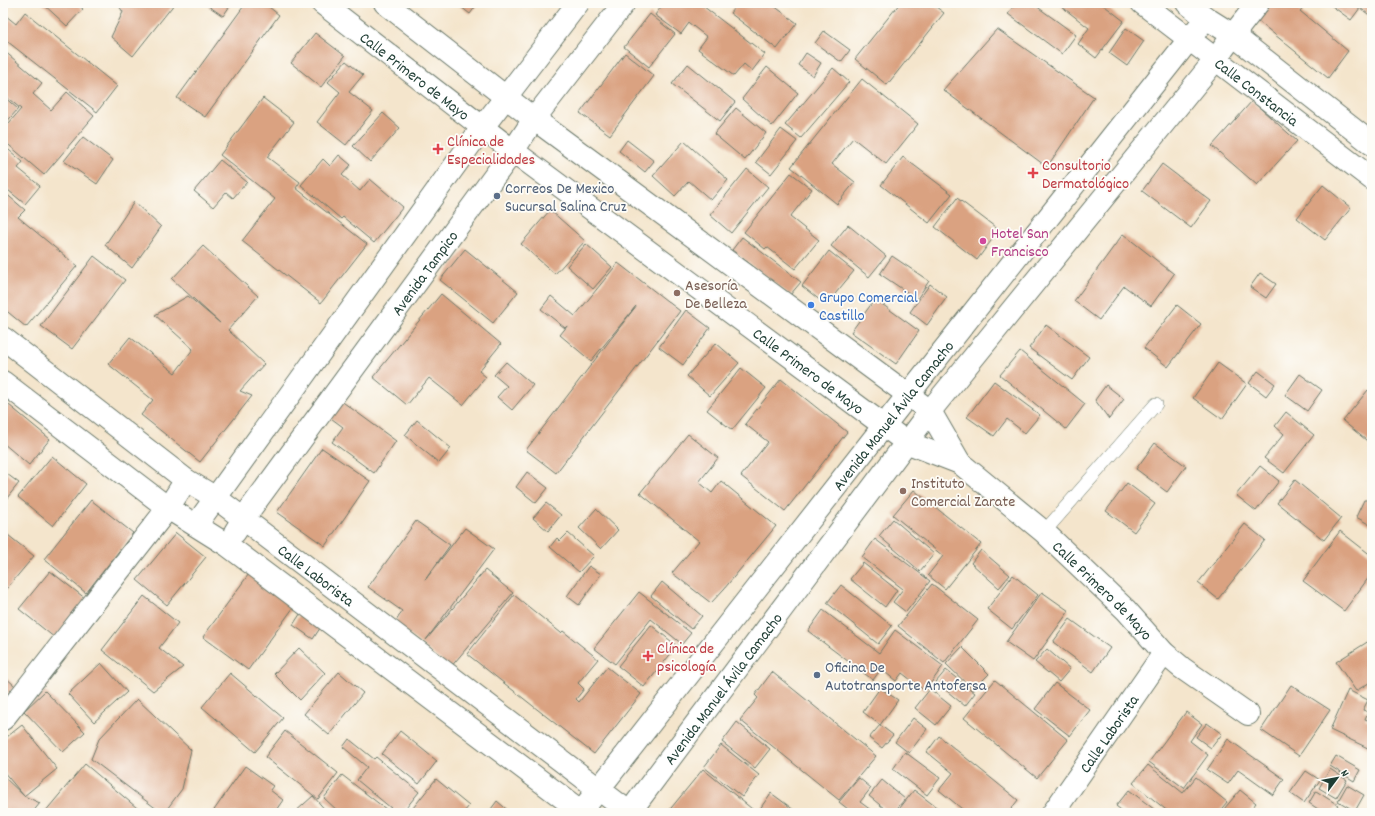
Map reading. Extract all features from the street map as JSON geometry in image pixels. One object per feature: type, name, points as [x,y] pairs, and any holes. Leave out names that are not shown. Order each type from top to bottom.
[{"type":"street","name":"Calle Primero de Mayo","points":[[322,3],[482,128],[885,424],[906,442],[960,463],[1044,532],[1126,610],[1164,654],[1248,714]]},
{"type":"street","name":"Calle Primero de Mayo","points":[[385,3],[505,98],[930,411],[960,463]]},
{"type":"street","points":[[196,525],[482,128],[578,3]]},
{"type":"street","name":"Avenida Tampico","points":[[227,545],[243,519],[513,151],[534,119],[624,3]]},
{"type":"street","name":"Calle Constancia","points":[[1142,3],[1372,179]]},
{"type":"street","name":"Calle Constancia","points":[[1187,3],[1206,18],[1233,35],[1372,144]]},
{"type":"street","name":"Avenida Manuel Ávila Camacho","points":[[629,813],[930,411],[1216,60],[1258,3]]},
{"type":"street","name":"Avenida Manuel Ávila Camacho","points":[[582,812],[885,424],[1206,18]]},
{"type":"street","name":"Calle Laborista","points":[[3,338],[186,480],[216,498],[629,813]]},
{"type":"street","name":"Calle Laborista","points":[[5,388],[168,508],[227,545],[582,812]]},
{"type":"street","points":[[3,719],[168,508],[186,480]]},
{"type":"street","name":"Calle Laborista","points":[[1053,813],[1164,654]]},
{"type":"lane","points":[[1044,532],[1156,404]]},
{"type":"building","points":[[42,3],[76,3],[83,9],[67,26]]},
{"type":"building","points":[[117,3],[175,3],[133,56],[111,37],[123,12]]},
{"type":"building","points":[[204,3],[232,3],[223,16]]},
{"type":"building","points":[[246,3],[264,3],[279,15],[205,117],[177,98]]},
{"type":"building","points":[[456,3],[478,3],[470,14]]},
{"type":"building","points":[[664,3],[699,3],[765,54],[752,71],[744,64],[734,76],[698,49],[707,37],[689,23],[681,34],[655,15]]},
{"type":"building","points":[[738,3],[770,3],[797,23],[777,49],[730,13]]},
{"type":"building","points":[[900,3],[931,3],[944,13],[887,85],[855,59]]},
{"type":"building","points":[[1016,3],[1032,3],[1076,35],[1062,54],[1008,14]]},
{"type":"building","points":[[1063,3],[1101,3],[1124,21],[1096,58],[1078,44],[1089,28],[1061,6]]},
{"type":"building","points":[[1273,3],[1307,3],[1300,11],[1348,51],[1328,78],[1258,21]]},
{"type":"building","points":[[1328,3],[1372,3],[1372,17],[1360,8],[1351,20]]},
{"type":"building","points":[[25,12],[117,86],[97,112],[3,38],[3,17],[5,15],[16,24]]},
{"type":"building","points":[[650,14],[675,34],[649,67],[624,47]]},
{"type":"building","points":[[1126,28],[1144,41],[1127,66],[1109,53]]},
{"type":"building","points":[[997,29],[1094,97],[1047,167],[943,90]]},
{"type":"building","points":[[824,31],[850,50],[841,62],[815,43]]},
{"type":"building","points":[[315,33],[345,56],[321,87],[291,63]]},
{"type":"building","points":[[3,50],[42,83],[33,94],[51,110],[67,92],[94,116],[44,175],[3,140],[3,130],[21,109],[3,94]]},
{"type":"building","points":[[625,53],[654,76],[610,135],[580,113]]},
{"type":"building","points":[[806,53],[821,63],[813,76],[798,65]]},
{"type":"building","points":[[346,61],[363,75],[349,92],[373,111],[346,145],[317,122],[340,92],[328,82]]},
{"type":"building","points":[[688,64],[735,102],[720,121],[672,84]]},
{"type":"building","points":[[767,67],[798,93],[772,126],[742,99]]},
{"type":"building","points":[[833,68],[849,82],[801,138],[785,125]]},
{"type":"building","points":[[862,79],[918,124],[886,164],[853,138],[832,164],[855,182],[837,204],[791,167]]},
{"type":"building","points":[[3,96],[18,109],[3,126]]},
{"type":"building","points":[[263,98],[294,122],[267,157],[300,182],[296,188],[367,244],[321,303],[242,241],[275,199],[220,155]]},
{"type":"building","points":[[1252,101],[1297,141],[1257,185],[1212,146]]},
{"type":"building","points":[[736,108],[766,133],[745,160],[714,134]]},
{"type":"building","points":[[383,113],[400,128],[370,162],[353,146]]},
{"type":"building","points":[[781,129],[797,141],[771,174],[756,162]]},
{"type":"building","points":[[83,137],[113,160],[97,184],[64,161]]},
{"type":"building","points":[[627,140],[654,161],[645,172],[619,151]]},
{"type":"building","points":[[684,141],[728,180],[711,200],[689,181],[675,196],[653,176]]},
{"type":"building","points":[[3,145],[23,162],[18,168],[40,186],[25,204],[3,186]]},
{"type":"building","points":[[339,155],[351,165],[342,175],[360,191],[370,179],[403,207],[374,243],[343,217],[341,219],[301,185],[323,159],[330,166]]},
{"type":"building","points":[[903,157],[952,194],[929,223],[881,185]]},
{"type":"building","points":[[220,160],[247,182],[233,198],[226,192],[213,207],[194,191]]},
{"type":"building","points":[[1162,164],[1211,201],[1191,228],[1142,191]]},
{"type":"building","points":[[747,169],[768,187],[731,233],[710,215]]},
{"type":"building","points":[[791,173],[812,189],[790,217],[819,240],[795,269],[767,247],[765,249],[744,232]]},
{"type":"building","points":[[1323,185],[1351,208],[1325,240],[1297,218]]},
{"type":"building","points":[[3,191],[25,210],[18,217],[77,266],[26,327],[3,308]]},
{"type":"building","points":[[957,198],[999,230],[977,260],[935,227]]},
{"type":"building","points":[[134,202],[161,227],[132,268],[105,245]]},
{"type":"building","points":[[550,210],[585,241],[555,274],[521,244]]},
{"type":"building","points":[[848,225],[886,256],[869,277],[831,246]]},
{"type":"building","points":[[1123,234],[1174,274],[1151,306],[1124,286],[1099,320],[1074,301]]},
{"type":"building","points":[[742,237],[801,282],[790,295],[732,250]]},
{"type":"building","points":[[586,244],[612,267],[593,289],[567,266]]},
{"type":"building","points":[[203,246],[258,296],[228,330],[264,364],[240,391],[252,396],[200,462],[141,415],[153,400],[108,364],[130,337],[175,373],[193,349],[155,315],[188,296],[220,323],[172,279]]},
{"type":"building","points":[[465,249],[518,292],[493,323],[440,280]]},
{"type":"building","points":[[829,251],[854,271],[826,305],[802,286]]},
{"type":"building","points":[[94,256],[125,280],[72,349],[41,326]]},
{"type":"building","points":[[892,256],[929,281],[917,299],[880,274]]},
{"type":"building","points":[[618,263],[680,311],[556,473],[526,450],[636,306],[591,361],[560,335],[568,325],[565,328],[541,309],[551,296],[575,316]]},
{"type":"building","points":[[1260,273],[1276,284],[1266,298],[1250,287]]},
{"type":"building","points":[[930,284],[947,297],[927,325],[910,312]]},
{"type":"building","points":[[441,294],[501,344],[479,371],[486,377],[463,405],[429,378],[407,405],[373,377]]},
{"type":"building","points":[[875,299],[919,331],[896,364],[851,332]]},
{"type":"building","points":[[1177,305],[1201,324],[1168,367],[1144,348]]},
{"type":"building","points":[[686,310],[710,328],[683,365],[659,347]]},
{"type":"building","points":[[1046,325],[1089,357],[1072,380],[1029,348]]},
{"type":"building","points":[[716,343],[739,363],[710,396],[687,376]]},
{"type":"building","points":[[1020,351],[1085,404],[1066,429],[1000,375]]},
{"type":"building","points":[[506,362],[533,385],[512,410],[497,397],[507,386],[494,375]]},
{"type":"building","points":[[1218,363],[1247,384],[1222,419],[1193,398]]},
{"type":"building","points":[[741,368],[766,388],[732,430],[707,410]]},
{"type":"building","points":[[1258,371],[1275,384],[1266,396],[1249,383]]},
{"type":"building","points":[[1300,374],[1322,390],[1307,411],[1285,395]]},
{"type":"building","points":[[781,379],[847,432],[785,511],[741,476],[768,442],[745,424]]},
{"type":"building","points":[[994,381],[1040,415],[1025,433],[1007,419],[994,436],[967,417]]},
{"type":"building","points":[[1106,385],[1124,399],[1109,419],[1095,400]]},
{"type":"building","points":[[1368,390],[1372,393],[1372,445],[1343,421]]},
{"type":"building","points":[[340,400],[396,441],[374,473],[332,442],[343,427],[328,416]]},
{"type":"building","points":[[9,405],[50,439],[29,465],[3,443],[3,412]]},
{"type":"building","points":[[1286,412],[1314,435],[1284,473],[1264,458],[1284,434],[1275,426]]},
{"type":"building","points":[[417,420],[451,448],[439,463],[405,435]]},
{"type":"building","points":[[688,434],[718,458],[699,482],[712,493],[721,481],[776,526],[711,603],[672,573],[699,541],[640,493]]},
{"type":"building","points":[[1155,443],[1186,466],[1167,492],[1136,469]]},
{"type":"building","points":[[322,448],[370,481],[325,546],[277,512]]},
{"type":"building","points":[[52,456],[86,484],[53,526],[18,497]]},
{"type":"building","points":[[1260,466],[1279,481],[1256,511],[1236,495]]},
{"type":"building","points":[[3,471],[19,483],[3,503]]},
{"type":"building","points":[[527,472],[548,488],[536,503],[516,487]]},
{"type":"building","points":[[1295,480],[1341,518],[1324,540],[1277,503]]},
{"type":"building","points":[[1127,483],[1155,504],[1134,532],[1106,511]]},
{"type":"building","points":[[914,490],[981,544],[945,589],[928,575],[943,556],[893,515]]},
{"type":"building","points":[[91,500],[133,533],[86,593],[44,559]]},
{"type":"building","points":[[1364,500],[1372,500],[1372,526],[1356,517]]},
{"type":"building","points":[[546,503],[561,515],[548,531],[533,518]]},
{"type":"building","points":[[596,509],[618,530],[601,549],[579,528]]},
{"type":"building","points":[[893,519],[934,554],[920,571],[879,536]]},
{"type":"building","points":[[416,521],[450,545],[425,580],[465,528],[494,549],[426,640],[485,570],[513,593],[450,668],[395,623],[402,611],[368,587]]},
{"type":"building","points":[[1245,524],[1265,540],[1218,599],[1198,583]]},
{"type":"building","points":[[3,531],[34,556],[3,593]]},
{"type":"building","points":[[1340,531],[1372,556],[1372,573],[1344,611],[1303,581]]},
{"type":"building","points":[[176,533],[206,557],[167,605],[137,580]]},
{"type":"building","points":[[568,533],[594,556],[579,572],[550,547],[557,538],[560,541]]},
{"type":"building","points":[[875,539],[930,581],[906,612],[893,602],[903,589],[862,557]]},
{"type":"building","points":[[981,550],[1010,575],[999,588],[971,563]]},
{"type":"building","points":[[863,563],[897,590],[885,607],[850,579]]},
{"type":"building","points":[[589,566],[601,574],[579,605],[567,596]]},
{"type":"building","points":[[50,571],[86,599],[55,638],[19,609]]},
{"type":"building","points":[[251,571],[296,604],[248,670],[203,637]]},
{"type":"building","points":[[1013,575],[1038,595],[1012,629],[987,609]]},
{"type":"building","points":[[662,582],[702,616],[691,629],[651,596]]},
{"type":"building","points":[[932,584],[978,620],[944,663],[898,626]]},
{"type":"building","points":[[841,585],[892,626],[878,644],[827,603]]},
{"type":"building","points":[[639,592],[691,633],[682,644],[651,619],[615,664],[594,648]]},
{"type":"building","points":[[1042,592],[1069,611],[1033,661],[1006,642]]},
{"type":"building","points":[[514,595],[561,633],[563,631],[598,659],[578,683],[584,689],[576,699],[579,702],[607,667],[641,694],[594,754],[467,654]]},
{"type":"building","points":[[144,596],[178,623],[159,648],[183,667],[153,691],[102,650]]},
{"type":"building","points":[[304,608],[324,622],[313,639],[293,625]]},
{"type":"building","points":[[823,610],[879,653],[895,630],[943,666],[925,691],[902,673],[896,681],[881,669],[873,680],[808,631]]},
{"type":"building","points":[[1070,619],[1110,648],[1093,672],[1053,642]]},
{"type":"building","name":"Clínica de psicología","points":[[651,625],[677,646],[644,687],[618,666]]},
{"type":"building","points":[[1372,639],[1372,681],[1356,691],[1336,662]]},
{"type":"building","points":[[962,647],[989,674],[973,690],[946,664]]},
{"type":"building","points":[[299,648],[325,673],[300,700],[274,674]]},
{"type":"building","points":[[1047,649],[1070,669],[1059,682],[1035,662]]},
{"type":"building","points":[[101,663],[127,692],[94,722],[68,694]]},
{"type":"building","points":[[946,670],[975,693],[965,706],[936,682]]},
{"type":"building","points":[[339,672],[363,693],[329,735],[304,714]]},
{"type":"building","points":[[772,672],[876,756],[839,800],[740,720],[758,698],[755,695]]},
{"type":"building","points":[[230,673],[283,718],[255,752],[202,707]]},
{"type":"building","points":[[3,675],[15,686],[3,699]]},
{"type":"building","points":[[995,680],[1068,740],[1037,778],[964,718]]},
{"type":"building","points":[[1055,683],[1090,710],[1070,736],[1035,709]]},
{"type":"building","points":[[1291,685],[1330,710],[1299,756],[1261,730]]},
{"type":"building","points":[[880,688],[898,700],[880,725],[863,712]]},
{"type":"building","points":[[930,689],[951,706],[936,725],[915,708]]},
{"type":"building","points":[[1348,690],[1368,700],[1363,710],[1368,712],[1365,719],[1372,722],[1372,750],[1330,730]]},
{"type":"building","points":[[45,691],[85,732],[63,752],[24,711]]},
{"type":"building","points":[[1372,696],[1372,711],[1368,708],[1370,698]]},
{"type":"building","points":[[137,699],[191,750],[182,789],[164,813],[91,759],[99,739]]},
{"type":"building","points":[[1186,712],[1202,724],[1190,741],[1208,755],[1184,788],[1149,762]]},
{"type":"building","points":[[913,718],[927,729],[909,753],[895,742]]},
{"type":"building","points":[[737,722],[770,749],[755,768],[722,742]]},
{"type":"building","points":[[1207,723],[1222,734],[1211,748],[1196,737]]},
{"type":"building","points":[[22,725],[57,769],[24,796],[3,771],[3,740]]},
{"type":"building","points":[[880,725],[893,735],[882,748],[869,738]]},
{"type":"building","points":[[285,731],[338,773],[318,799],[265,757]]},
{"type":"building","points":[[400,731],[437,761],[419,784],[382,754]]},
{"type":"building","points":[[939,736],[1018,800],[1008,813],[967,813],[939,790],[953,773],[927,752]]},
{"type":"building","points":[[349,739],[374,759],[376,757],[419,792],[402,813],[397,813],[357,780],[367,767],[343,747]]},
{"type":"building","points":[[1228,739],[1284,779],[1273,795],[1238,770],[1228,784],[1207,770]]},
{"type":"building","points":[[721,745],[759,775],[742,797],[704,767]]},
{"type":"building","points":[[905,752],[940,778],[927,795],[893,769]]},
{"type":"building","points":[[1336,756],[1360,770],[1354,781],[1330,766]]},
{"type":"building","points":[[85,764],[143,813],[44,813]]},
{"type":"building","points":[[1148,765],[1183,793],[1196,777],[1227,802],[1218,813],[1170,813],[1133,783]]},
{"type":"building","points":[[245,766],[273,786],[270,790],[283,800],[274,813],[212,813]]},
{"type":"building","points":[[703,769],[757,813],[667,813]]},
{"type":"building","points":[[1330,769],[1347,780],[1336,798],[1319,788]]},
{"type":"building","points":[[1306,771],[1320,780],[1304,803],[1290,793]]},
{"type":"building","points":[[342,775],[391,813],[340,813],[324,798]]},
{"type":"building","points":[[3,776],[24,796],[40,803],[32,813],[3,813]]},
{"type":"building","points":[[859,778],[871,788],[860,802],[875,813],[853,813],[839,802]]},
{"type":"building","points":[[436,779],[469,806],[463,813],[419,813],[413,808]]},
{"type":"building","points":[[882,780],[905,799],[893,813],[890,813],[869,796]]},
{"type":"building","points":[[1347,785],[1364,795],[1355,811],[1338,801]]},
{"type":"building","points":[[914,790],[944,813],[896,813]]},
{"type":"building","points":[[1129,790],[1159,813],[1125,813],[1116,806]]},
{"type":"building","points":[[1240,790],[1256,803],[1248,813],[1229,813],[1224,809]]},
{"type":"building","points":[[1316,791],[1338,805],[1332,813],[1324,813],[1309,803]]},
{"type":"building","points":[[771,793],[798,813],[757,813]]},
{"type":"building","points":[[313,796],[328,813],[294,813]]},
{"type":"building","points":[[497,801],[511,813],[488,813]]},
{"type":"place","name":"Clínica de Especialidades","points":[[438,149]]},
{"type":"place","name":"Consultorio Dermatológico","points":[[1033,173]]},
{"type":"place","name":"Correos De Mexico Sucursal Salina Cruz","points":[[497,196]]},
{"type":"place","name":"Hotel San Francisco","points":[[983,241]]},
{"type":"place","name":"Asesoría De Belleza","points":[[677,293]]},
{"type":"place","name":"Grupo Comercial Castillo","points":[[811,305]]},
{"type":"place","name":"Instituto Comercial Zarate","points":[[903,491]]},
{"type":"place","name":"Clínica de psicología","points":[[648,656]]},
{"type":"place","name":"Oficina De Autotransporte Antofersa","points":[[817,675]]}]
